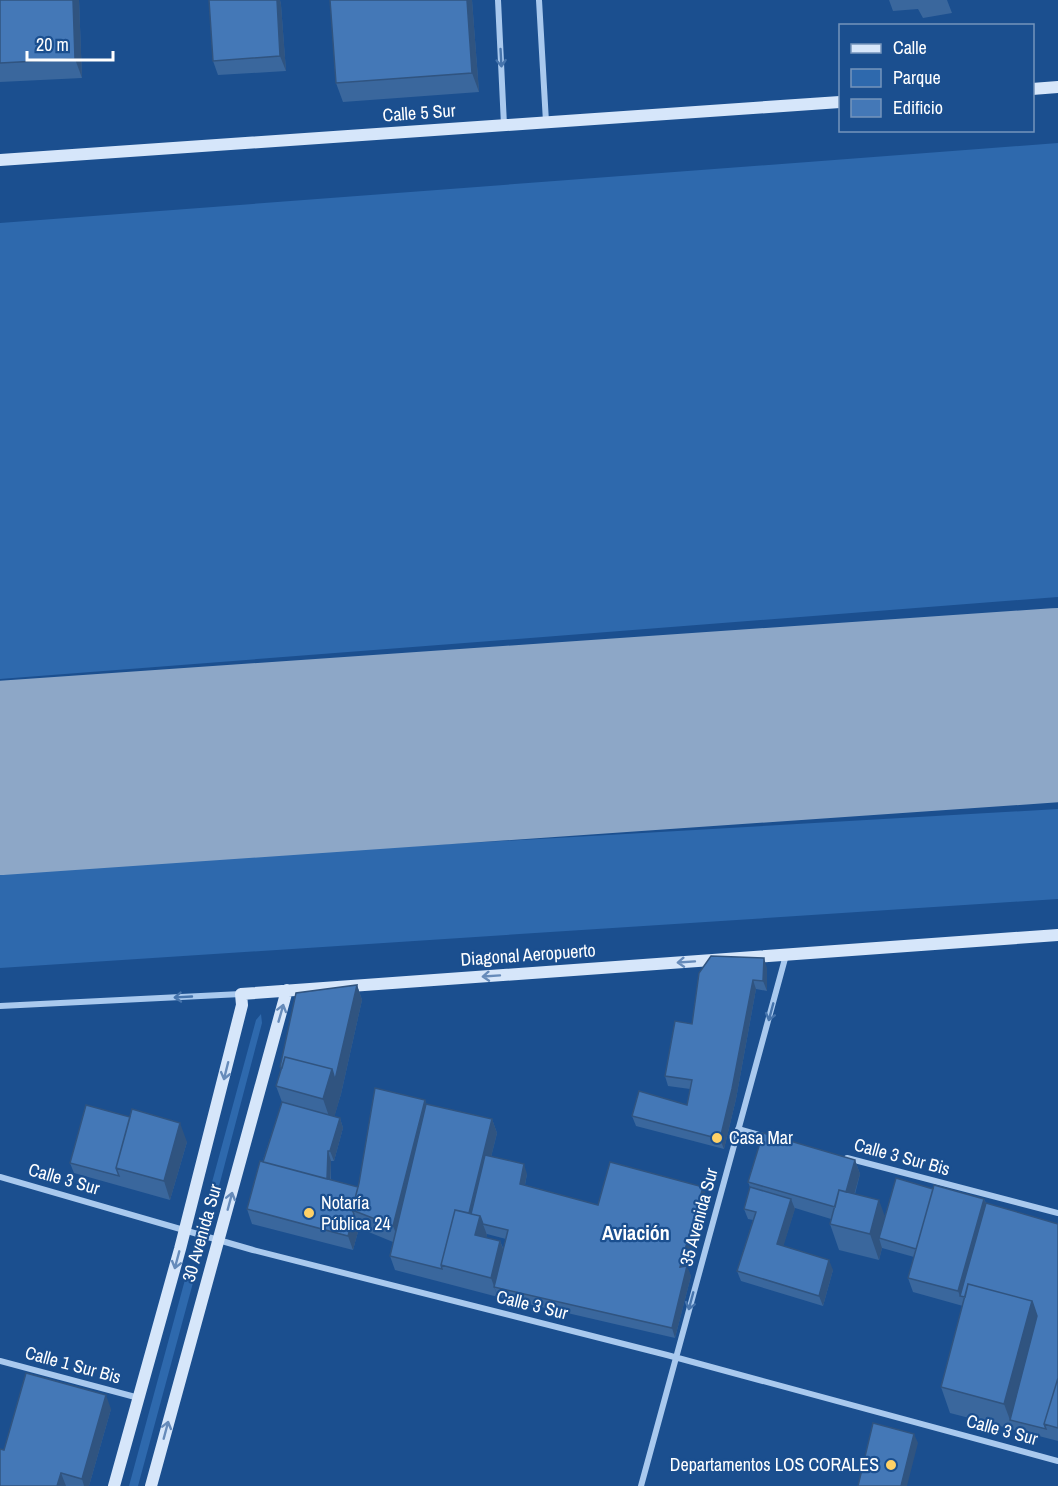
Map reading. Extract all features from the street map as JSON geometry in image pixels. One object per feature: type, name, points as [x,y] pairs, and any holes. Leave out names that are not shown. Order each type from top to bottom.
[{"type":"street","points":[[498,0],[504,125]]},
{"type":"street","points":[[539,0],[546,122]]},
{"type":"street","points":[[1034,89],[1058,87]]},
{"type":"street","name":"Calle 5 Sur","points":[[0,160],[839,102]]},
{"type":"street","name":"Diagonal Aeropuerto","points":[[0,1006],[241,994],[1058,935]]},
{"type":"street","name":"35 Avenida Sur","points":[[641,1486],[786,955]]},
{"type":"street","name":"30 Avenida Sur","points":[[151,1486],[287,990]]},
{"type":"street","name":"30 Avenida Sur","points":[[114,1486],[185,1230],[243,1005],[241,994]]},
{"type":"street","points":[[738,1130],[772,1138]]},
{"type":"street","name":"Calle 3 Sur Bis","points":[[841,1156],[1058,1213]]},
{"type":"street","name":"Calle 3 Sur","points":[[0,1177],[253,1250],[676,1357],[1058,1461]]},
{"type":"street","name":"Calle 1 Sur Bis","points":[[0,1361],[139,1398]]},
{"type":"green space","points":[[1058,143],[1058,597],[0,679],[0,223]]},
{"type":"green space","points":[[1058,809],[1058,899],[0,968],[0,870]]},
{"type":"green space","points":[[261,1014],[262,1023],[218,1190],[214,1195],[210,1193],[211,1186],[256,1020]]},
{"type":"green space","points":[[186,1276],[194,1279],[138,1486],[129,1486]]},
{"type":"building","points":[[0,0],[73,0],[75,59],[0,63]]},
{"type":"building","points":[[209,0],[277,0],[280,56],[213,61]]},
{"type":"building","points":[[330,0],[467,0],[472,73],[336,83]]},
{"type":"building","points":[[711,956],[764,958],[763,981],[753,980],[720,1139],[632,1116],[639,1091],[687,1105],[692,1080],[665,1076],[675,1021],[692,1024],[699,973]]},
{"type":"building","points":[[357,985],[335,1080],[332,1069],[285,1057],[282,1068],[280,1067],[296,993]]},
{"type":"building","points":[[285,1057],[332,1069],[323,1099],[276,1086]]},
{"type":"building","points":[[375,1088],[425,1100],[393,1226],[352,1210],[359,1183]]},
{"type":"building","points":[[282,1102],[340,1118],[330,1151],[328,1151],[327,1179],[263,1162]]},
{"type":"building","points":[[426,1104],[492,1119],[469,1213],[455,1210],[441,1265],[442,1269],[390,1256]]},
{"type":"building","points":[[86,1105],[130,1117],[116,1168],[119,1176],[70,1163]]},
{"type":"building","points":[[132,1109],[180,1123],[164,1181],[116,1168]]},
{"type":"building","points":[[763,1133],[855,1160],[846,1192],[839,1190],[835,1207],[748,1182]]},
{"type":"building","points":[[485,1155],[524,1164],[520,1184],[598,1205],[610,1162],[703,1187],[680,1267],[687,1266],[672,1328],[494,1287],[508,1230],[483,1224],[480,1216],[471,1214]]},
{"type":"building","name":"Notaría Pública 24","points":[[260,1161],[358,1187],[348,1236],[247,1209]]},
{"type":"building","points":[[896,1178],[933,1189],[916,1249],[879,1238]]},
{"type":"building","points":[[934,1185],[984,1199],[958,1291],[908,1278]]},
{"type":"building","points":[[750,1187],[791,1199],[777,1244],[829,1260],[819,1296],[737,1271],[756,1212],[744,1209]]},
{"type":"building","points":[[839,1190],[879,1200],[870,1234],[830,1224]]},
{"type":"building","points":[[986,1203],[1058,1224],[1058,1378],[1044,1424],[1046,1429],[1010,1420],[1037,1316],[1032,1301],[968,1284],[965,1297],[960,1296]]},
{"type":"building","points":[[455,1210],[480,1216],[475,1235],[500,1241],[491,1278],[441,1265]]},
{"type":"building","points":[[968,1284],[1032,1301],[1004,1404],[941,1387]]},
{"type":"building","points":[[26,1373],[106,1395],[82,1479],[61,1473],[57,1486],[0,1486],[0,1449],[4,1450]]},
{"type":"building","points":[[1058,1378],[1058,1428],[1044,1424]]},
{"type":"building","name":"Departamentos LOS CORALES","points":[[873,1423],[914,1434],[901,1486],[858,1486]]},
{"type":"runway","points":[[0,778],[1058,705]]},
{"type":"place","name":"Casa Mar","points":[[717,1138]]},
{"type":"place","name":"Notaría Pública 24","points":[[309,1213]]},
{"type":"place","name":"Departamentos LOS CORALES","points":[[891,1465]]},
{"type":"district","name":"Aviación","points":[[636,1233]]}]
